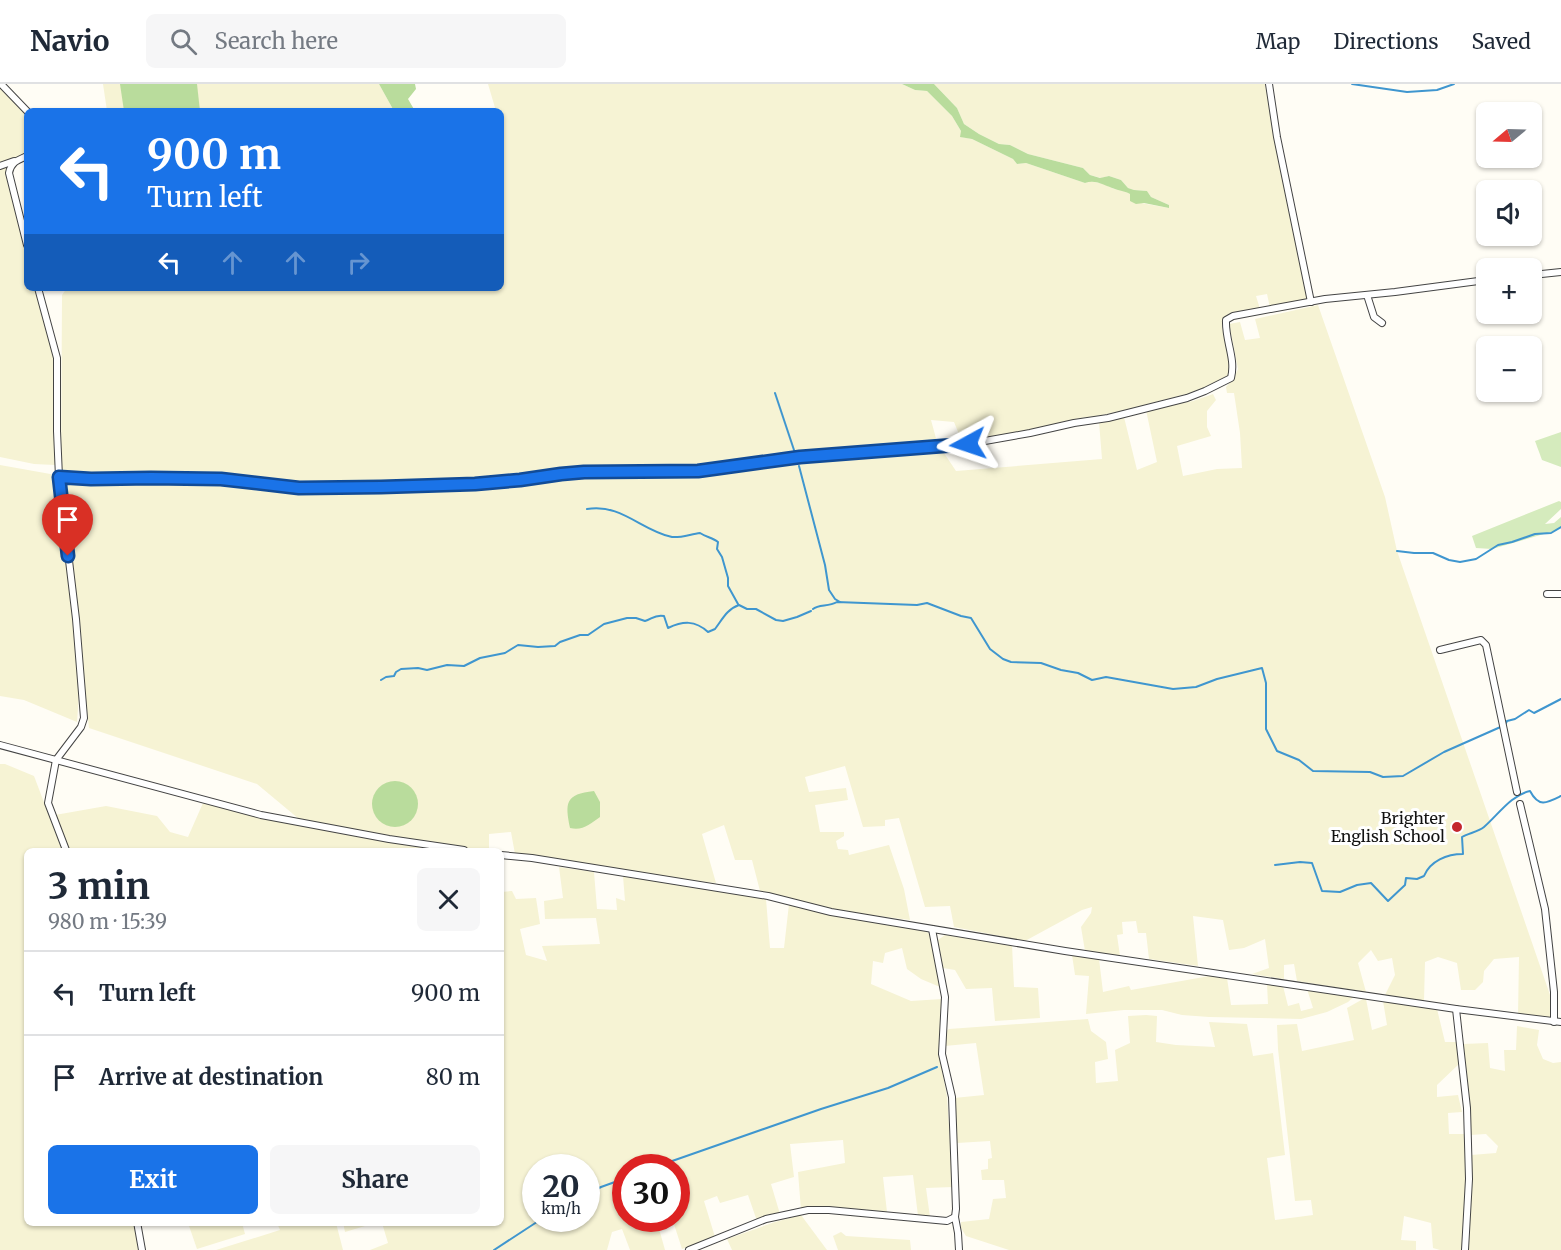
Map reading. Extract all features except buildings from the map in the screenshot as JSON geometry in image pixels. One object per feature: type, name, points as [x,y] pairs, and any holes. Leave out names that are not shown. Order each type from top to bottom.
[{"type":"street","points":[[1,84],[24,108]]},
{"type":"street","points":[[1269,84],[1277,137],[1311,302]]},
{"type":"street","points":[[0,166],[24,157]]},
{"type":"street","points":[[18,160],[11,165],[9,173],[24,233]]},
{"type":"street","points":[[1542,274],[1561,272]]},
{"type":"street","points":[[59,477],[221,479],[299,488],[475,484],[584,472],[698,471],[800,457],[968,444],[1107,418],[1187,398],[1205,391],[1230,378],[1234,366],[1226,320],[1233,316],[1311,302],[1476,281]]},
{"type":"street","points":[[39,291],[57,358],[59,477],[76,619],[84,718],[81,727],[56,760],[48,802],[65,848]]},
{"type":"street","points":[[1367,295],[1374,317],[1382,322]]},
{"type":"street","points":[[1547,594],[1561,594]]},
{"type":"street","points":[[1440,650],[1480,640],[1486,645],[1517,792]]},
{"type":"street","points":[[0,745],[261,816],[450,848]]},
{"type":"street","points":[[504,855],[768,896],[831,912],[1065,951],[1558,1022],[1545,909],[1520,804]]},
{"type":"street","points":[[932,929],[945,997],[942,1054],[952,1098],[955,1217],[959,1250]]},
{"type":"street","points":[[1456,1009],[1467,1108],[1469,1179],[1465,1250]]},
{"type":"street","points":[[688,1250],[766,1219],[808,1210],[947,1221],[955,1217]]},
{"type":"street","points":[[138,1226],[142,1250]]},
{"type":"shaded area","points":[[103,84],[379,84],[392,108],[107,108]]},
{"type":"shaded area","points":[[488,84],[902,84],[915,90],[927,91],[952,116],[961,131],[961,137],[972,139],[1013,159],[1017,164],[1026,163],[1085,183],[1090,181],[1104,184],[1114,189],[1124,190],[1130,194],[1130,201],[1169,208],[1169,205],[1151,197],[1147,191],[1128,188],[1121,180],[1109,176],[1101,178],[1090,175],[1083,168],[1028,154],[979,134],[964,124],[957,108],[934,84],[1265,84],[1308,300],[1270,308],[1267,294],[1256,296],[1260,309],[1234,312],[1227,316],[1222,326],[1229,362],[1228,376],[1190,393],[1002,437],[961,439],[954,422],[931,420],[937,442],[778,456],[779,464],[942,450],[956,471],[1102,459],[1099,422],[1124,417],[1137,470],[1157,462],[1146,410],[1193,401],[1213,394],[1216,400],[1207,411],[1207,427],[1211,436],[1177,446],[1183,476],[1217,469],[1242,468],[1234,393],[1227,393],[1226,387],[1238,369],[1229,324],[1240,322],[1245,340],[1260,338],[1255,319],[1318,305],[1385,497],[1397,551],[1559,1021],[1518,1015],[1519,957],[1494,959],[1484,971],[1483,982],[1475,990],[1461,990],[1457,963],[1438,957],[1425,962],[1424,1001],[1385,995],[1395,975],[1392,958],[1378,961],[1371,950],[1358,963],[1366,992],[1297,981],[1294,964],[1284,965],[1284,979],[1252,974],[1269,968],[1265,939],[1244,948],[1229,950],[1223,920],[1193,916],[1198,966],[1149,959],[1146,933],[1138,933],[1136,921],[1122,922],[1123,934],[1117,935],[1120,956],[1085,951],[1081,927],[1091,913],[1092,907],[1082,910],[1025,941],[954,927],[950,906],[925,907],[899,818],[885,820],[885,826],[863,827],[845,766],[805,777],[809,792],[846,788],[848,800],[815,805],[820,832],[844,832],[844,836],[836,841],[838,849],[848,850],[849,855],[889,845],[904,889],[910,920],[839,911],[760,891],[752,860],[735,860],[724,825],[702,834],[716,883],[667,878],[555,858],[515,854],[511,832],[489,834],[489,848],[67,848],[55,815],[106,806],[157,816],[170,832],[188,837],[203,803],[299,819],[257,784],[89,728],[61,473],[62,295],[65,291],[504,291],[504,108],[495,108]]},
{"type":"shaded area","points":[[0,86],[24,113],[24,155],[11,162],[6,172],[24,246],[24,291],[36,291],[54,360],[55,465],[34,464],[0,457]]},
{"type":"shaded area","points":[[0,465],[56,475],[73,621],[79,694],[77,722],[24,700],[0,696]]},
{"type":"shaded area","points":[[0,764],[5,764],[34,776],[61,848],[24,848],[24,1226],[135,1226],[138,1250],[0,1250]]},
{"type":"shaded area","points":[[559,867],[594,872],[597,909],[617,910],[616,898],[625,901],[623,876],[766,899],[770,948],[784,948],[789,904],[921,929],[931,934],[940,987],[921,979],[907,969],[902,948],[885,953],[883,963],[873,961],[871,984],[911,1001],[942,999],[940,1045],[947,1096],[953,1187],[926,1188],[930,1217],[918,1216],[913,1175],[883,1177],[887,1212],[848,1208],[801,1210],[798,1172],[845,1163],[843,1140],[790,1144],[794,1177],[771,1184],[780,1214],[757,1221],[748,1195],[720,1203],[717,1196],[704,1201],[715,1237],[682,1249],[677,1232],[690,1232],[690,1154],[612,1154],[612,1232],[607,1250],[370,1250],[388,1243],[383,1226],[504,1226],[504,892],[512,891],[516,899],[536,898],[540,924],[520,929],[526,955],[547,961],[542,946],[600,944],[596,918],[545,919],[544,901],[563,898]]},
{"type":"shaded area","points":[[945,935],[1012,945],[1014,987],[1038,988],[1040,1018],[995,1021],[992,988],[966,989],[955,970],[943,968],[938,940]]},
{"type":"shaded area","points":[[1072,955],[1099,959],[1103,992],[1129,986],[1131,990],[1215,975],[1227,978],[1231,1005],[1268,1004],[1267,984],[1283,986],[1288,1006],[1299,1003],[1301,1011],[1313,1008],[1307,989],[1356,995],[1348,1002],[1327,1012],[1301,1019],[1209,1017],[1182,1015],[1162,1010],[1124,1010],[1086,1014],[1089,976],[1075,975]]},
{"type":"shaded area","points":[[1366,999],[1372,1030],[1387,1025],[1383,1001],[1437,1009],[1445,1042],[1457,1042],[1460,1063],[1437,1085],[1437,1097],[1458,1095],[1462,1112],[1448,1113],[1449,1134],[1466,1134],[1463,1250],[1433,1248],[1431,1223],[1404,1216],[1401,1240],[1416,1241],[1416,1250],[1009,1250],[966,1236],[961,1228],[961,1222],[989,1219],[993,1199],[1006,1198],[1004,1180],[982,1180],[981,1170],[988,1169],[988,1159],[992,1158],[990,1141],[957,1143],[954,1098],[984,1095],[976,1043],[945,1046],[945,1032],[949,1029],[1088,1019],[1091,1031],[1106,1042],[1108,1059],[1095,1062],[1096,1083],[1118,1081],[1115,1050],[1130,1043],[1128,1016],[1157,1016],[1156,1042],[1176,1045],[1215,1047],[1209,1022],[1247,1024],[1253,1056],[1273,1053],[1285,1155],[1267,1158],[1275,1220],[1313,1215],[1311,1200],[1295,1201],[1277,1025],[1297,1024],[1302,1051],[1354,1040],[1347,1008]]},
{"type":"shaded area","points":[[1517,1026],[1539,1030],[1537,1045],[1543,1059],[1553,1063],[1561,1062],[1561,1250],[1468,1250],[1471,1155],[1496,1153],[1498,1146],[1486,1134],[1470,1135],[1463,1044],[1488,1043],[1490,1068],[1505,1071],[1504,1050],[1516,1050]]},
{"type":"shaded area","points":[[801,1215],[827,1250],[732,1250],[727,1239],[775,1222]]},
{"type":"shaded area","points":[[189,1226],[243,1226],[245,1234],[197,1249]]},
{"type":"shaded area","points":[[278,1226],[337,1226],[343,1250],[216,1250],[280,1230]]},
{"type":"shaded area","points":[[344,1226],[365,1226],[345,1232]]},
{"type":"shaded area","points":[[623,1232],[660,1232],[665,1250],[630,1250]]},
{"type":"shaded area","points":[[841,1232],[846,1236],[910,1240],[911,1250],[838,1250],[833,1236]]},
{"type":"green space","points":[[120,84],[197,84],[200,108],[124,108]]},
{"type":"green space","points":[[379,84],[415,84],[416,89],[408,99],[413,108],[392,108]]},
{"type":"green space","points":[[902,84],[934,84],[957,108],[964,124],[999,144],[1010,145],[1028,154],[1083,168],[1090,175],[1100,178],[1109,176],[1121,180],[1128,188],[1147,191],[1151,197],[1169,205],[1169,208],[1144,203],[1136,204],[1130,201],[1130,194],[1100,183],[1085,183],[1026,163],[1017,164],[1013,159],[972,139],[960,137],[961,131],[952,116],[927,91],[915,90]]},
{"type":"green space","points":[[1561,432],[1561,467],[1542,460],[1535,441]]},
{"type":"green space","points":[[1559,501],[1561,509],[1545,524],[1554,523],[1561,517],[1561,527],[1551,533],[1554,531],[1492,549],[1476,548],[1472,536]]},
{"type":"green space","points":[[395,781],[411,788],[418,804],[411,820],[395,827],[379,820],[372,804],[379,788]]},
{"type":"green space","points":[[594,791],[600,802],[600,817],[583,828],[570,828],[569,801],[572,797],[584,792]]},
{"type":"waterway","points":[[1352,84],[1407,92],[1437,90],[1454,84]]},
{"type":"waterway","points":[[775,393],[795,453]]},
{"type":"waterway","points":[[799,466],[825,565],[829,590],[840,602]]},
{"type":"waterway","points":[[587,509],[610,510],[672,537],[700,533],[718,542],[717,549],[722,557],[728,586],[738,604]]},
{"type":"waterway","points":[[1397,551],[1433,553],[1460,562],[1476,559],[1498,545],[1535,534],[1551,533],[1561,527]]},
{"type":"waterway","points":[[813,609],[837,602],[917,605],[927,603],[971,618],[990,649],[1003,659],[1011,662],[1041,663],[1078,673],[1092,680],[1106,677],[1173,689],[1196,687],[1217,679],[1262,668],[1266,683],[1266,729],[1277,751],[1299,760],[1313,771],[1370,772],[1383,777],[1403,776],[1444,752],[1505,725],[1507,721],[1529,710],[1534,713],[1561,699]]},
{"type":"waterway","points":[[381,680],[394,676],[401,669],[427,670],[447,665],[464,666],[480,658],[505,653],[518,645],[555,646],[580,635],[588,635],[604,624],[627,618],[645,621],[656,616],[664,616],[668,628],[689,623],[698,625],[708,632],[715,629],[728,612],[739,605],[747,609],[756,609],[776,620],[783,621],[811,611]]},
{"type":"waterway","points":[[1275,865],[1312,863],[1322,891],[1340,892],[1357,885],[1371,883],[1388,901],[1405,885],[1406,878],[1417,879],[1424,876],[1430,866],[1440,859],[1463,854],[1462,837],[1484,827],[1505,806],[1523,793],[1530,791],[1540,802],[1552,801],[1561,796]]},
{"type":"waterway","points":[[690,1155],[888,1088],[937,1067]]},
{"type":"waterway","points":[[600,1188],[612,1183]]},
{"type":"waterway","points":[[494,1250],[522,1232]]},
{"type":"place","name":"Brighter English School","points":[[1457,827]]},
{"type":"route","points":[[68,556],[59,477],[221,479],[299,488],[475,484],[584,472],[698,471],[800,457],[968,444]]}]
